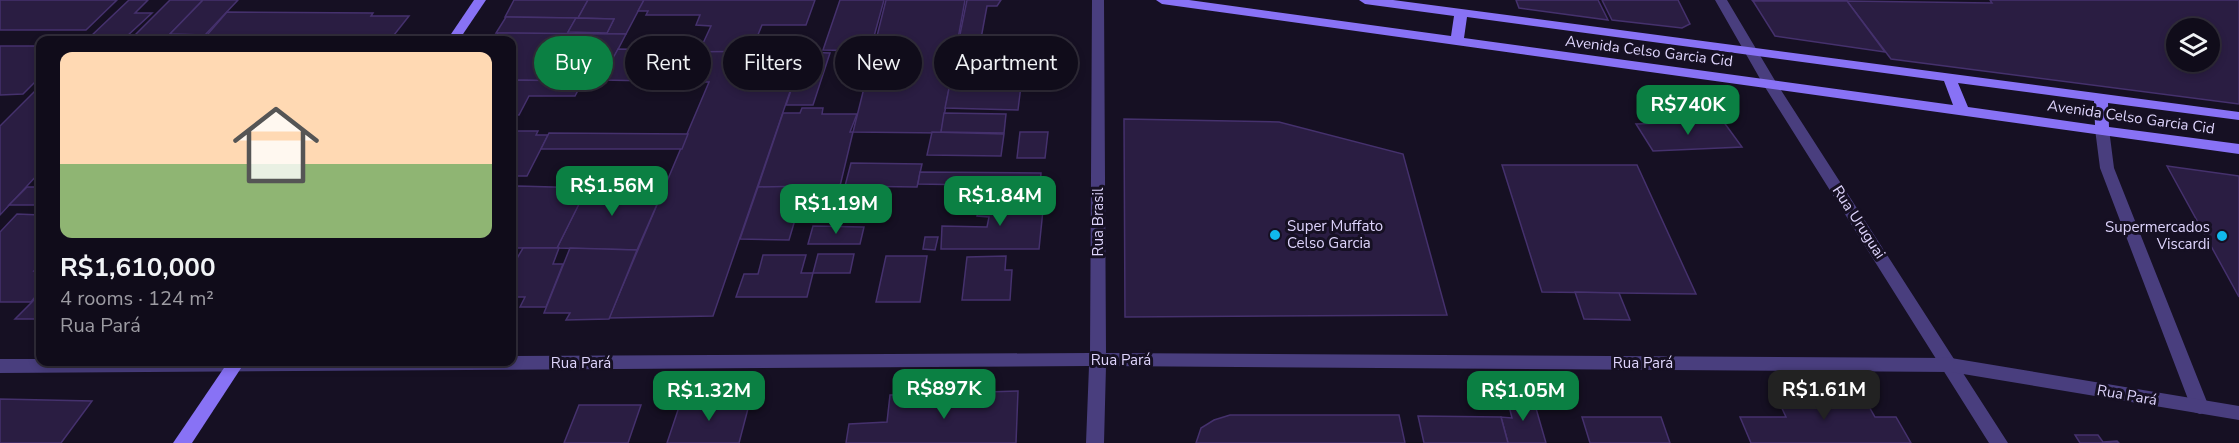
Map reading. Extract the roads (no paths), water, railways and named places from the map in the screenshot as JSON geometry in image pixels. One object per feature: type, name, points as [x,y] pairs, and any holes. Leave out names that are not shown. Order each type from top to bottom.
[{"type":"main road","points":[[456,36],[480,0]]},
{"type":"main road","name":"Avenida Celso Garcia Cid","points":[[1162,0],[2239,149]]},
{"type":"main road","name":"Avenida Celso Garcia Cid","points":[[1365,0],[2239,116]]},
{"type":"main road","points":[[1457,42],[1461,13]]},
{"type":"main road","points":[[1949,78],[1962,110]]},
{"type":"main road","points":[[2101,98],[2102,129]]},
{"type":"main road","points":[[182,443],[234,366]]},
{"type":"street","name":"Rua Brasil","points":[[1095,443],[1098,359],[1098,0]]},
{"type":"street","name":"Rua Uruguai","points":[[1721,0],[1770,84],[1999,443]]},
{"type":"street","points":[[2102,129],[2106,168],[2200,407]]},
{"type":"street","name":"Rua Pará","points":[[516,362],[1098,359],[1951,365],[2239,413]]},
{"type":"street","name":"Rua Pará","points":[[0,366],[36,366]]},
{"type":"place","name":"Super Muffato Celso Garcia","points":[[1275,235]]},
{"type":"place","name":"Supermercados Viscardi","points":[[2222,236]]}]
